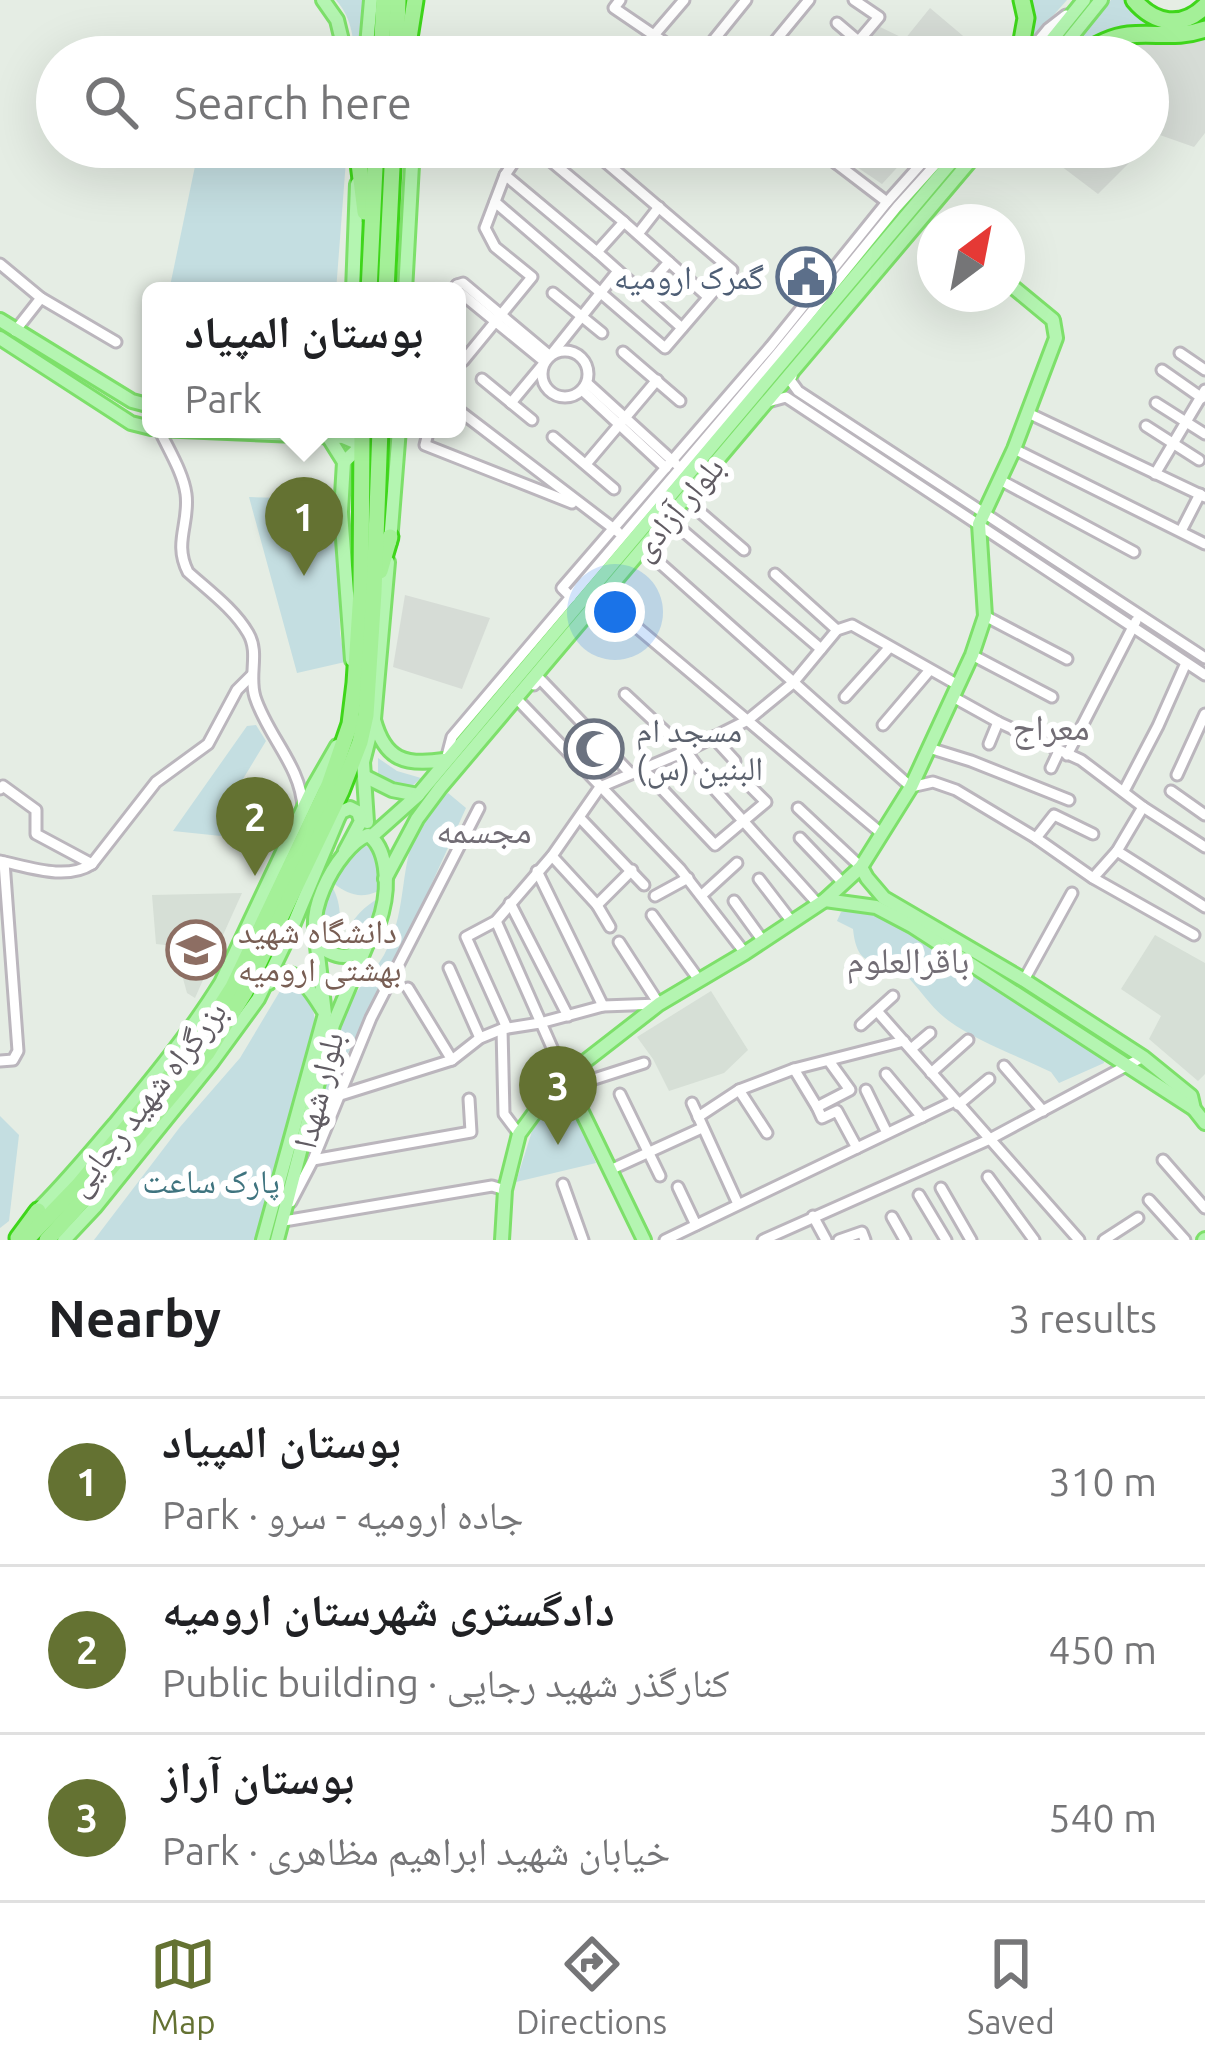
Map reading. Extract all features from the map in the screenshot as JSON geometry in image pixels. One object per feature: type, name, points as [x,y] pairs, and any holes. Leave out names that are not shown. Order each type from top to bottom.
[{"type":"highway","points":[[378,0],[379,36]]},
{"type":"highway","points":[[1022,0],[1027,18],[1025,36]]},
{"type":"highway","points":[[1134,0],[1143,11],[1166,22],[1182,21],[1205,6]]},
{"type":"highway","points":[[402,36],[411,2]]},
{"type":"highway","points":[[408,36],[411,2]]},
{"type":"highway","points":[[1169,37],[1205,29]]},
{"type":"highway","points":[[360,168],[370,254]]},
{"type":"highway","points":[[369,282],[375,168]]},
{"type":"highway","points":[[386,282],[392,168]]},
{"type":"highway","name":"بزرگراه شهید رجایی","points":[[26,1240],[78,1186],[198,1042],[233,987],[329,785],[350,724],[355,683],[362,438]]},
{"type":"highway","points":[[374,592],[380,438]]},
{"type":"highway","points":[[374,592],[390,536]]},
{"type":"highway","name":"بزرگراه شهید رجایی","points":[[46,1240],[207,1053],[245,992],[370,717],[374,592]]},
{"type":"highway","points":[[117,1180],[161,1110]]},
{"type":"highway","points":[[16,1240],[38,1211]]},
{"type":"main road","points":[[322,0],[337,20],[341,36]]},
{"type":"main road","points":[[370,36],[378,0]]},
{"type":"main road","points":[[1072,36],[1101,0]]},
{"type":"main road","points":[[411,2],[413,36]]},
{"type":"main road","points":[[1055,36],[1082,2]]},
{"type":"main road","points":[[353,282],[357,168]]},
{"type":"main road","points":[[406,282],[412,168]]},
{"type":"main road","name":"بلوار آزادی","points":[[344,851],[357,839],[370,836],[418,795],[677,471],[945,168]]},
{"type":"main road","name":"بلوار آزادی","points":[[941,204],[967,168]]},
{"type":"main road","name":"بلوار آزادی","points":[[386,879],[417,819],[794,368],[917,234]]},
{"type":"main road","points":[[502,1240],[505,1190],[519,1134],[549,1093],[659,1004],[822,902],[861,867],[911,787],[985,616],[981,519],[1014,449],[1056,338],[1053,320],[1025,297]]},
{"type":"main road","points":[[0,320],[142,404]]},
{"type":"main road","points":[[0,338],[142,426]]},
{"type":"main road","points":[[340,438],[348,636],[355,683]]},
{"type":"main road","points":[[344,462],[361,438]]},
{"type":"main road","points":[[386,879],[381,849],[370,836],[363,762],[398,438]]},
{"type":"main road","points":[[370,717],[380,740],[399,758],[423,763],[446,760]]},
{"type":"main road","points":[[7,1240],[141,1093],[203,1012],[303,810],[308,786],[350,724]]},
{"type":"main road","points":[[364,776],[392,790],[418,795]]},
{"type":"main road","points":[[258,999],[338,818],[350,808],[361,821],[319,903],[316,938],[328,951],[342,955],[368,944]]},
{"type":"main road","points":[[861,867],[884,898],[1144,1057],[1200,1104],[1205,1123]]},
{"type":"main road","name":"بلوار شهدا","points":[[278,1240],[333,1025],[378,926],[386,879]]},
{"type":"main road","points":[[822,902],[876,907],[912,926],[1130,1066],[1200,1104]]},
{"type":"main road","name":"بلوار شهدا","points":[[263,1240],[325,1014],[316,938]]},
{"type":"main road","points":[[64,1240],[212,1062],[276,974],[290,974],[303,982],[325,1014]]},
{"type":"main road","points":[[567,1081],[644,1240]]},
{"type":"street","points":[[603,0],[617,4],[654,35],[684,0]]},
{"type":"street","points":[[717,36],[746,0]]},
{"type":"street","points":[[779,36],[808,0]]},
{"type":"street","points":[[854,0],[879,17],[864,36]]},
{"type":"street","points":[[1042,36],[1082,2]]},
{"type":"street","points":[[837,23],[852,36]]},
{"type":"street","points":[[466,357],[532,277],[495,247],[485,228],[510,168]]},
{"type":"street","points":[[558,168],[708,298]]},
{"type":"street","points":[[495,202],[665,348],[732,270],[613,168]]},
{"type":"street","points":[[843,168],[892,204]]},
{"type":"street","points":[[446,760],[452,737],[567,592],[778,353],[834,274],[925,168]]},
{"type":"street","points":[[505,175],[682,328]]},
{"type":"street","points":[[638,234],[659,207]]},
{"type":"street","points":[[597,252],[624,222]]},
{"type":"street","points":[[642,292],[669,262]]},
{"type":"street","points":[[0,264],[41,298],[116,342]]},
{"type":"street","points":[[511,403],[618,271]]},
{"type":"street","points":[[554,293],[602,333]]},
{"type":"street","points":[[15,331],[41,298]]},
{"type":"street","points":[[497,318],[548,359]]},
{"type":"street","points":[[565,350],[579,355],[588,368],[585,386],[569,397],[554,395],[544,384],[542,369],[548,359],[565,350]]},
{"type":"street","points":[[623,352],[680,400]]},
{"type":"street","points":[[1180,353],[1205,370]]},
{"type":"street","points":[[794,368],[790,380],[794,386],[1205,675]]},
{"type":"street","points":[[1155,474],[1204,396],[1162,370]]},
{"type":"street","points":[[482,380],[532,420]]},
{"type":"street","points":[[586,464],[657,380]]},
{"type":"street","points":[[585,386],[677,471]]},
{"type":"street","points":[[785,397],[785,391],[794,386]]},
{"type":"street","points":[[765,403],[785,397],[1205,658]]},
{"type":"street","points":[[1156,403],[1205,434]]},
{"type":"street","points":[[1028,413],[1203,496],[1180,531]]},
{"type":"street","points":[[466,416],[618,532]]},
{"type":"street","points":[[1146,426],[1199,460]]},
{"type":"street","points":[[553,437],[614,489]]},
{"type":"street","points":[[161,438],[187,499],[180,553],[184,564],[245,628],[255,646],[252,691],[308,786]]},
{"type":"street","points":[[426,438],[425,445],[583,507]]},
{"type":"street","points":[[1014,449],[1205,544]]},
{"type":"street","points":[[504,476],[512,452]]},
{"type":"street","points":[[1000,480],[1134,552]]},
{"type":"street","points":[[686,500],[744,550]]},
{"type":"street","points":[[682,530],[821,649]]},
{"type":"street","points":[[643,548],[911,787],[933,782],[956,790],[1093,878],[1194,935]]},
{"type":"street","points":[[775,574],[838,630]]},
{"type":"street","points":[[602,598],[881,833]]},
{"type":"street","points":[[1051,768],[1140,615]]},
{"type":"street","points":[[985,616],[1067,659]]},
{"type":"street","points":[[519,1134],[504,1114],[504,1029],[466,937],[496,921],[552,856],[600,788],[748,720],[793,683],[838,630],[852,625],[929,671],[998,722],[1081,760],[1143,808],[1205,845]]},
{"type":"street","points":[[844,697],[889,647]]},
{"type":"street","points":[[972,655],[1052,697]]},
{"type":"street","points":[[1124,791],[1186,663]]},
{"type":"street","points":[[883,724],[929,671]]},
{"type":"street","points":[[0,1060],[13,1060],[18,1051],[2,861],[67,874],[92,864],[156,782],[208,744],[237,690],[252,675]]},
{"type":"street","points":[[630,773],[540,679],[517,700],[688,878],[745,953]]},
{"type":"street","points":[[625,694],[699,769]]},
{"type":"street","points":[[1177,775],[1205,714]]},
{"type":"street","points":[[989,744],[998,722]]},
{"type":"street","points":[[713,737],[735,761]]},
{"type":"street","points":[[1028,758],[1035,741]]},
{"type":"street","points":[[929,748],[1069,800]]},
{"type":"street","points":[[1075,776],[1081,760]]},
{"type":"street","points":[[644,769],[715,845],[766,802],[740,777]]},
{"type":"street","points":[[709,783],[822,902]]},
{"type":"street","points":[[0,789],[3,786],[36,810],[36,834],[92,864]]},
{"type":"street","points":[[1171,791],[1205,815]]},
{"type":"street","points":[[288,1206],[313,1160],[371,1018],[478,808]]},
{"type":"street","points":[[798,808],[861,867]]},
{"type":"street","points":[[1093,878],[1117,851],[1143,808]]},
{"type":"street","points":[[1036,838],[1054,814],[1093,834]]},
{"type":"street","points":[[580,818],[644,886]]},
{"type":"street","points":[[800,838],[843,884]]},
{"type":"street","points":[[1117,851],[1205,907]]},
{"type":"street","points":[[552,856],[597,904],[610,927]]},
{"type":"street","points":[[702,895],[737,863]]},
{"type":"street","points":[[597,904],[632,871]]},
{"type":"street","points":[[536,872],[603,1006]]},
{"type":"street","points":[[655,896],[688,878]]},
{"type":"street","points":[[759,879],[792,922]]},
{"type":"street","points":[[1024,980],[1072,893]]},
{"type":"street","points":[[734,901],[763,941]]},
{"type":"street","points":[[510,903],[568,1016]]},
{"type":"street","points":[[652,916],[699,980]]},
{"type":"street","points":[[496,921],[567,1081],[644,1063]]},
{"type":"street","points":[[619,942],[659,1004]]},
{"type":"street","points":[[449,968],[480,1038]]},
{"type":"street","points":[[408,988],[452,1060]]},
{"type":"street","points":[[861,1024],[893,996]]},
{"type":"street","points":[[314,1103],[452,1060],[480,1038],[504,1029],[603,1006],[659,1004]]},
{"type":"street","points":[[877,1011],[1076,1237]]},
{"type":"street","points":[[610,1170],[700,1122],[739,1090],[794,1069],[908,1045],[930,1033]]},
{"type":"street","points":[[931,1073],[968,1040]]},
{"type":"street","points":[[763,1240],[988,1140],[1144,1057]]},
{"type":"street","points":[[817,1107],[850,1090],[829,1061]]},
{"type":"street","points":[[1004,1066],[1043,1111]]},
{"type":"street","points":[[794,1069],[823,1118],[837,1111],[856,1148]]},
{"type":"street","points":[[886,1074],[922,1117]]},
{"type":"street","points":[[664,1240],[957,1103],[989,1079]]},
{"type":"street","points":[[739,1090],[767,1133]]},
{"type":"street","points":[[866,1090],[887,1133]]},
{"type":"street","points":[[620,1094],[660,1176]]},
{"type":"street","points":[[313,1160],[471,1132],[469,1099]]},
{"type":"street","points":[[692,1103],[737,1204]]},
{"type":"street","points":[[1163,1160],[1205,1208]]},
{"type":"street","points":[[988,1177],[1034,1240]]},
{"type":"street","points":[[562,1184],[584,1240]]},
{"type":"street","points":[[284,1221],[493,1186],[505,1190]]},
{"type":"street","points":[[678,1187],[696,1225]]},
{"type":"street","points":[[941,1189],[970,1240]]},
{"type":"street","points":[[919,1195],[946,1240]]},
{"type":"street","points":[[1149,1200],[1185,1240]]},
{"type":"street","points":[[814,1216],[826,1240]]},
{"type":"street","points":[[892,1216],[905,1240]]},
{"type":"street","points":[[1104,1240],[1138,1218]]},
{"type":"street","points":[[838,1240],[862,1232],[866,1240]]},
{"type":"street","points":[[1059,1240],[1076,1237]]},
{"type":"shaded area","points":[[930,8],[963,36],[907,36]]},
{"type":"shaded area","points":[[878,26],[899,36],[871,36]]},
{"type":"shaded area","points":[[1205,34],[1205,133],[1194,147],[1169,138],[1169,43]]},
{"type":"shaded area","points":[[858,168],[897,168],[882,184]]},
{"type":"shaded area","points":[[1064,168],[1124,168],[1098,194]]},
{"type":"shaded area","points":[[405,595],[490,618],[462,689],[393,667]]},
{"type":"shaded area","name":"دانشگاه شهید بهشتی ارومیه","points":[[242,893],[195,998],[187,993],[174,946],[156,944],[152,895]]},
{"type":"shaded area","points":[[1155,935],[1205,963],[1205,1074],[1198,1081],[1149,1039],[1161,1016],[1121,989]]},
{"type":"shaded area","points":[[711,991],[748,1050],[724,1073],[669,1091],[637,1037]]},
{"type":"green space","points":[[336,0],[366,0],[362,36],[352,36]]},
{"type":"green space","points":[[1030,0],[1067,0],[1035,36]]},
{"type":"green space","points":[[1111,0],[1128,0],[1149,25],[1121,36],[1081,36]]},
{"type":"green space","points":[[195,168],[345,168],[337,282],[171,282]]},
{"type":"green space","points":[[249,497],[284,498],[284,516],[337,519],[345,662],[297,673]]},
{"type":"green space","points":[[256,725],[266,741],[240,784],[228,791],[233,800],[221,836],[173,831],[247,726]]},
{"type":"green space","points":[[378,758],[397,771],[421,778],[401,790],[378,777]]},
{"type":"green space","points":[[448,793],[466,808],[344,1061],[335,1089],[327,1095],[320,1090],[341,1018],[394,934],[410,849],[430,810]]},
{"type":"green space","points":[[363,844],[377,859],[380,884],[379,891],[360,895],[333,883],[345,857]]},
{"type":"green space","points":[[332,886],[340,916],[334,946],[321,926]]},
{"type":"green space","points":[[379,898],[364,938],[341,948],[354,919]]},
{"type":"green space","points":[[853,909],[887,918],[1103,1052],[1104,1063],[1059,1083],[1051,1072],[960,1028],[904,973],[860,953],[853,929],[837,921],[841,912]]},
{"type":"green space","name":"پارک ساعت","points":[[289,981],[309,998],[315,1025],[256,1240],[94,1240],[180,1127],[240,1058]]},
{"type":"green space","points":[[554,1102],[571,1104],[596,1163],[516,1182],[532,1131]]},
{"type":"green space","points":[[0,1116],[19,1135],[9,1221],[0,1228]]},
{"type":"place","name":"گمرک ارومیه","points":[[806,277]]},
{"type":"place","name":"بوستان المپیاد","points":[[304,576]]},
{"type":"place","name":"مسجد ام البنین (س)","points":[[594,749]]},
{"type":"place","name":"دادگستری شهرستان ارومیه","points":[[255,876]]},
{"type":"place","name":"دانشگاه شهید بهشتی ارومیه","points":[[196,950]]},
{"type":"place","name":"بوستان آراز","points":[[558,1145]]},
{"type":"district","name":"معراج","points":[[1051,727]]},
{"type":"district","name":"مجسمه","points":[[484,830]]},
{"type":"district","name":"باقرالعلوم","points":[[908,960]]}]
